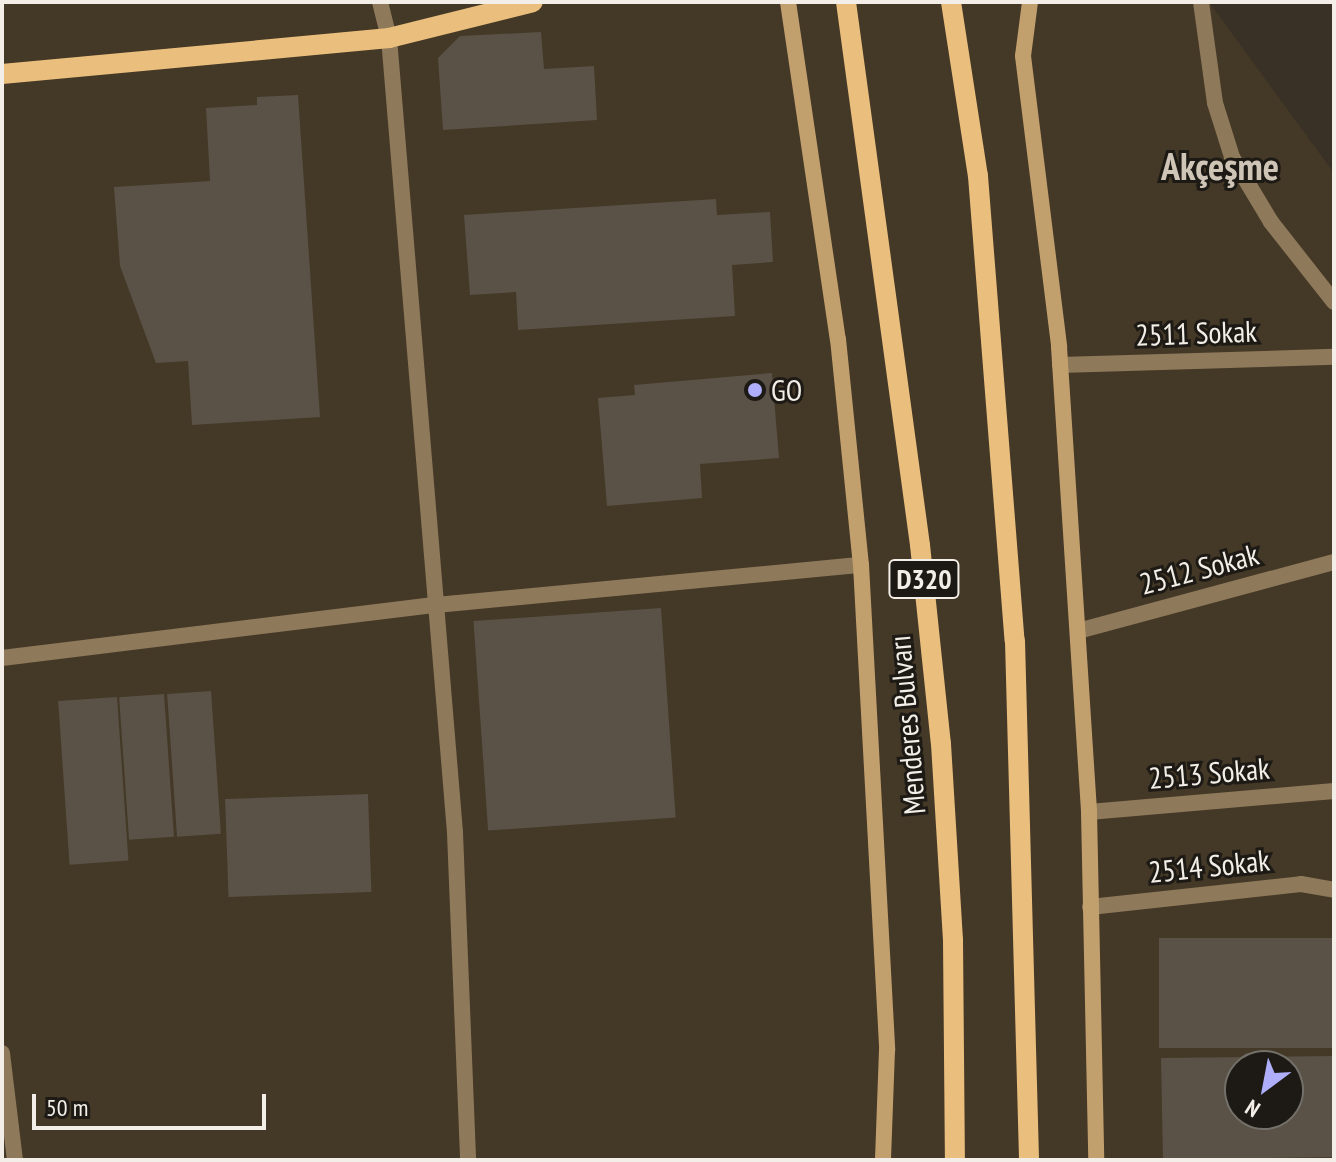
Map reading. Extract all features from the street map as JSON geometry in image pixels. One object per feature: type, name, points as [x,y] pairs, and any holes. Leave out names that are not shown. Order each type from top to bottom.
[{"type":"main road","points":[[2,74],[389,38],[533,2]]},
{"type":"main road","points":[[788,2],[838,339],[861,565],[887,1050],[883,1160]]},
{"type":"main road","name":"Menderes Bulvarı","points":[[846,2],[918,530],[941,744],[953,940],[955,1160]]},
{"type":"main road","points":[[951,2],[978,176],[1015,641],[1029,1160]]},
{"type":"main road","points":[[1030,2],[1023,56],[1060,365],[1089,812],[1096,1160]]},
{"type":"street","points":[[380,2],[389,38],[455,833],[468,1160]]},
{"type":"street","points":[[1201,2],[1215,103],[1232,157],[1271,222],[1334,302]]},
{"type":"street","name":"2511 Sokak","points":[[1060,365],[1334,357]]},
{"type":"street","name":"2512 Sokak","points":[[1078,631],[1334,562]]},
{"type":"street","points":[[2,658],[436,605],[861,565]]},
{"type":"street","name":"2513 Sokak","points":[[1089,812],[1334,791]]},
{"type":"street","name":"2514 Sokak","points":[[1090,907],[1301,884],[1334,890]]},
{"type":"street","points":[[2,1053],[15,1160]]},
{"type":"shaded area","points":[[2,2],[1209,2],[1334,173],[1334,1160],[2,1160]]},
{"type":"building","points":[[541,32],[544,69],[594,66],[597,120],[443,130],[438,58],[460,36]]},
{"type":"building","points":[[298,95],[320,417],[192,425],[188,361],[156,363],[120,266],[114,187],[210,181],[206,108],[257,105],[257,97]]},
{"type":"building","points":[[716,199],[717,215],[770,212],[773,262],[732,265],[735,316],[518,330],[516,292],[470,295],[464,215]]},
{"type":"building","points":[[772,373],[779,458],[700,464],[702,498],[607,506],[598,398],[635,395],[634,385]]},
{"type":"building","points":[[661,608],[676,817],[488,831],[473,621]]},
{"type":"building","points":[[211,691],[221,834],[177,837],[167,694]]},
{"type":"building","points":[[164,694],[174,837],[129,840],[119,697]]},
{"type":"building","points":[[117,697],[128,861],[70,865],[58,701]]},
{"type":"building","points":[[368,794],[371,892],[229,897],[225,799]]},
{"type":"building","points":[[1159,938],[1334,938],[1334,1048],[1159,1048]]},
{"type":"building","points":[[1304,1056],[1334,1056],[1334,1157],[1163,1160],[1161,1058],[1224,1057],[1224,1130],[1304,1130]]},
{"type":"place","name":"GO","points":[[755,390]]},
{"type":"district","name":"Akçeşme","points":[[1220,166]]}]
